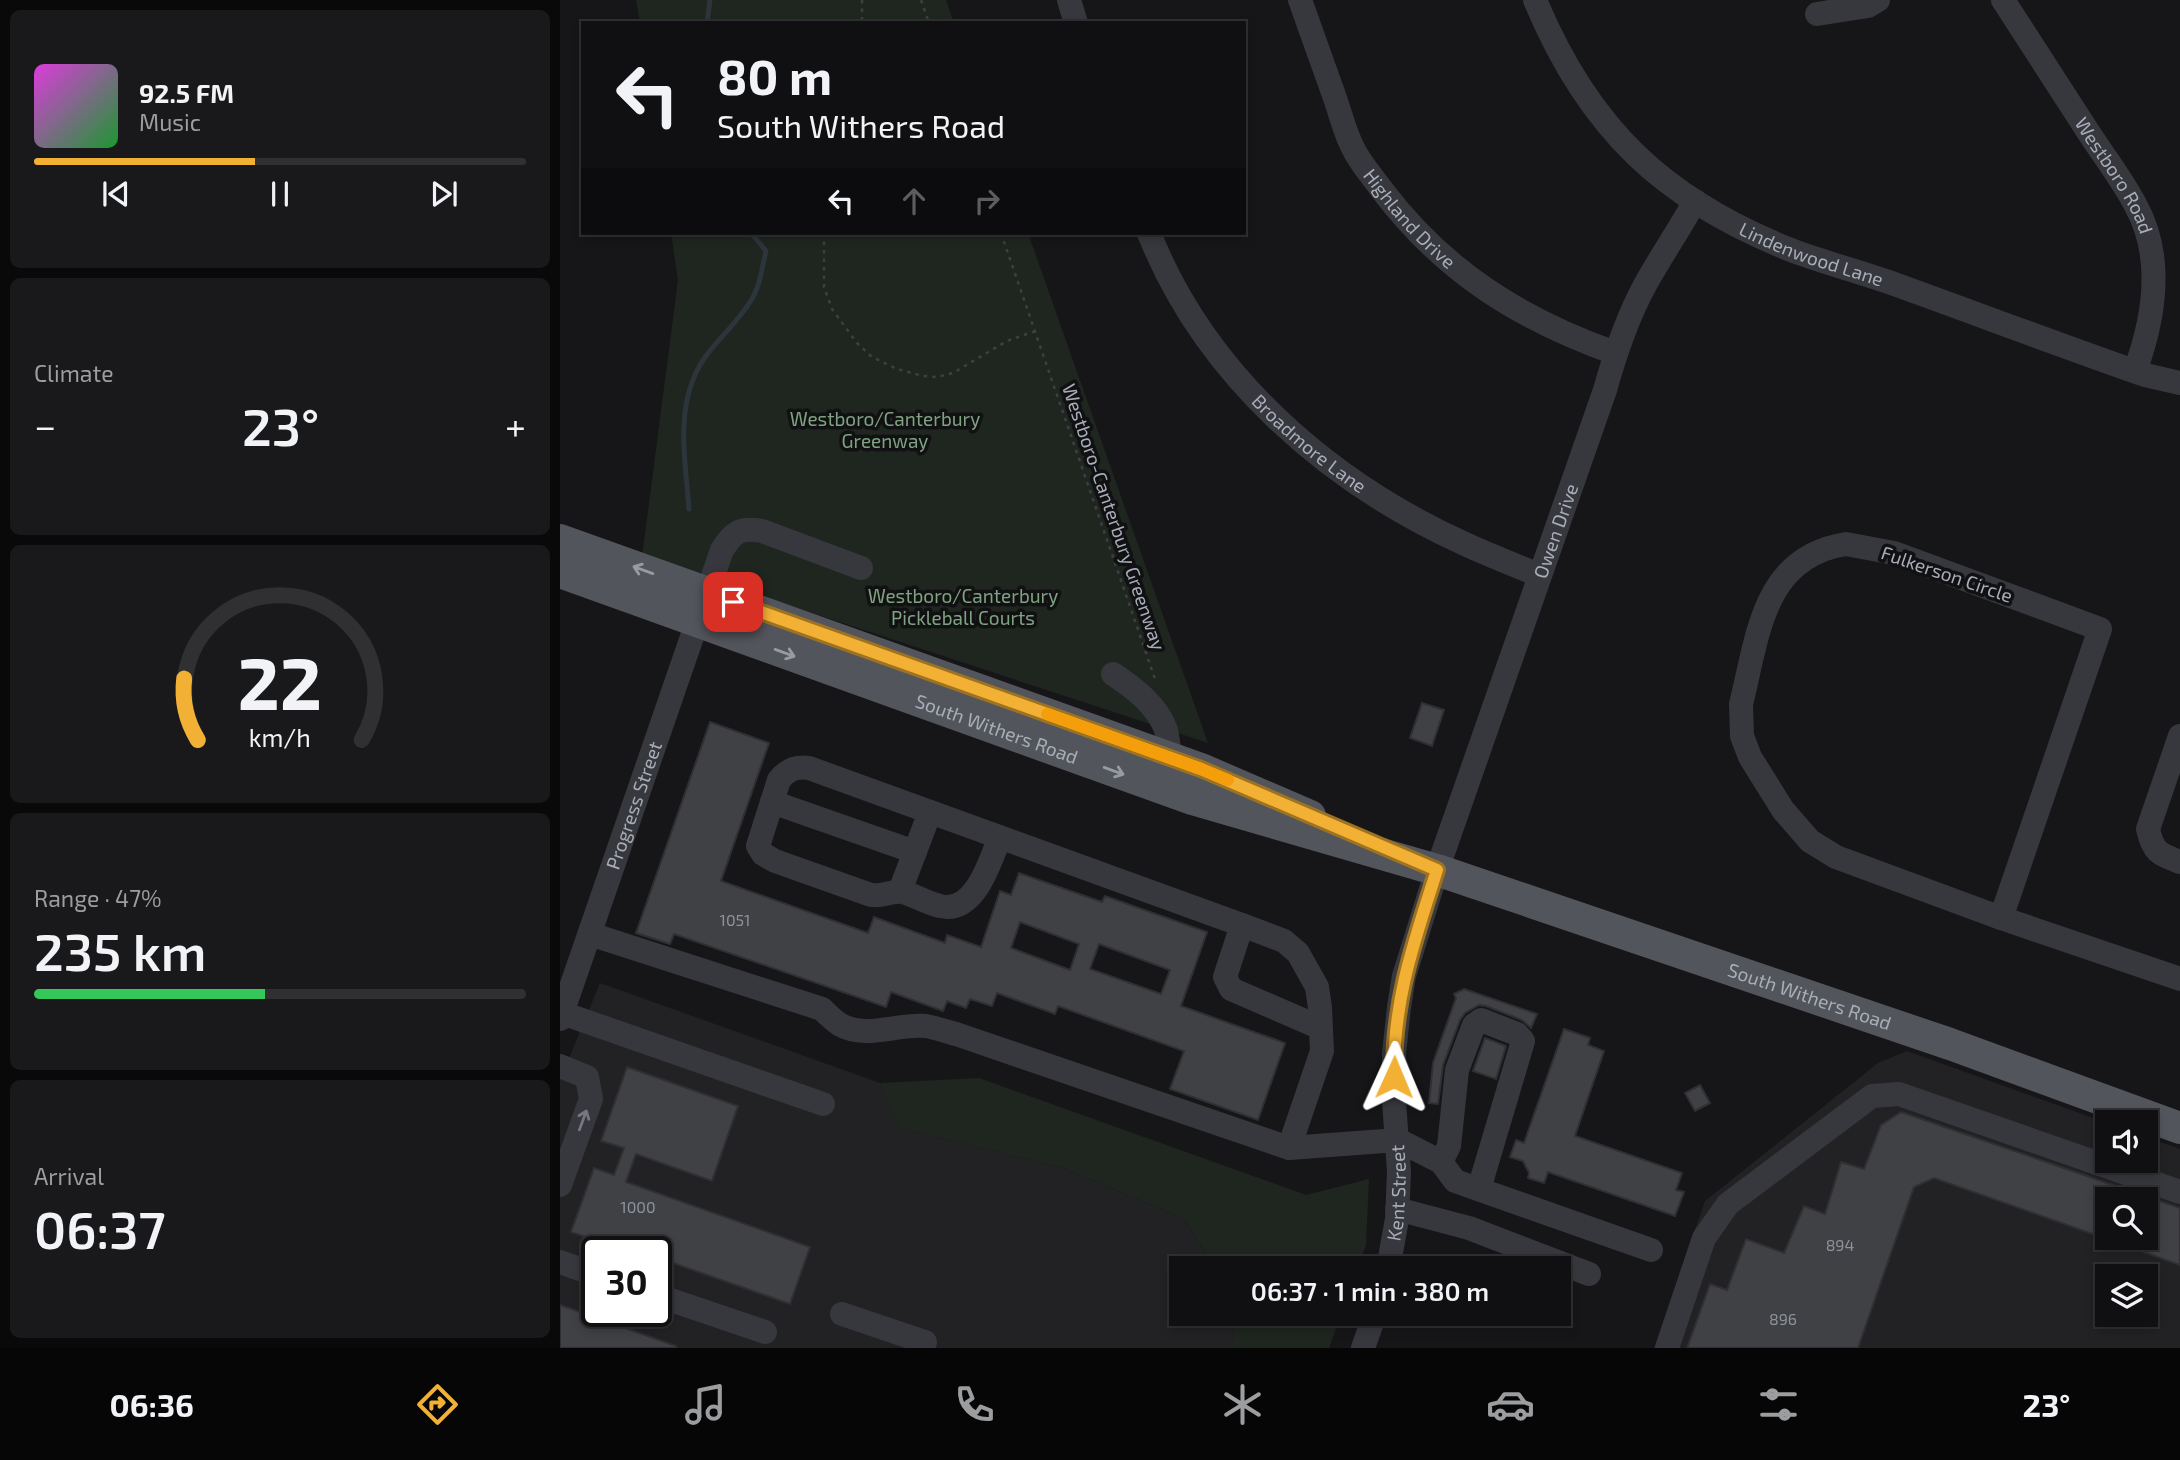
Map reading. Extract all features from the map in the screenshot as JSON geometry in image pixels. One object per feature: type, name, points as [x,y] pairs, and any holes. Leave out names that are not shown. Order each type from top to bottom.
[{"type":"main road","name":"South Withers Road","points":[[560,540],[702,607],[1192,799],[1437,870],[1950,1044],[2180,1128]]},
{"type":"main road","name":"South Withers Road","points":[[560,572],[702,607],[1170,758],[1437,870]]},
{"type":"street","points":[[1069,0],[1075,21]]},
{"type":"street","name":"Highland Drive","points":[[1300,0],[1352,146],[1398,211],[1431,246],[1467,277],[1506,304],[1577,340],[1615,353]]},
{"type":"street","name":"Lindenwood Lane","points":[[1535,0],[1551,38],[1572,76],[1597,112],[1625,145],[1657,175],[1706,209],[1793,251],[1888,281],[2135,371],[2180,383]]},
{"type":"street","points":[[1816,15],[1868,6],[1878,0]]},
{"type":"street","name":"Westboro Road","points":[[2003,0],[2140,214],[2152,258],[2153,280],[2151,315],[2135,371]]},
{"type":"street","name":"Owen Drive","points":[[1437,870],[1625,326],[1644,286],[1695,201]]},
{"type":"street","name":"Broadmore Lane","points":[[1150,235],[1174,283],[1207,338],[1269,412],[1297,438],[1348,477],[1401,510],[1463,544],[1539,575]]},
{"type":"street","name":"Progress Street","points":[[561,1016],[702,607],[722,551],[732,536],[746,528],[762,531],[861,568]]},
{"type":"street","name":"Fulkerson Circle","points":[[2001,918],[2100,629],[1894,553],[1846,544],[1816,552],[1788,572],[1773,591],[1764,613],[1741,704],[1740,719],[1742,736],[1750,757],[1783,810],[1810,842],[1836,857],[2001,918],[2180,979]]},
{"type":"street","points":[[1113,674],[1137,691],[1156,711],[1166,730],[1170,758]]},
{"type":"street","points":[[2180,736],[2148,829],[2151,845],[2162,855],[2180,862]]},
{"type":"street","points":[[1000,837],[982,881],[974,892],[957,905],[941,907],[900,891],[880,897],[871,895],[775,861],[763,854],[758,846],[779,780],[786,772],[802,767],[1000,837],[1284,941],[1298,953],[1317,987],[1322,1051],[1289,1147]]},
{"type":"street","points":[[772,802],[915,852]]},
{"type":"street","points":[[900,891],[930,812]]},
{"type":"street","name":"Kent Street","points":[[1391,1256],[1399,1172],[1394,1054],[1399,1007],[1408,960],[1437,870]]},
{"type":"street","points":[[1242,925],[1226,977],[1231,989],[1321,1028]]},
{"type":"street","points":[[590,934],[822,1009],[839,1024],[853,1029],[864,1031],[927,1026],[1289,1147],[1398,1140],[1441,1163],[1455,1181],[1651,1250]]},
{"type":"street","points":[[561,1016],[823,1104]]},
{"type":"street","points":[[1441,1163],[1449,1146],[1457,1070],[1474,1025],[1481,1020],[1517,1034],[1523,1041],[1479,1189]]},
{"type":"street","points":[[560,1066],[587,1077],[591,1099],[560,1185]]},
{"type":"street","points":[[1667,1348],[1704,1238],[1728,1204],[1872,1096],[1899,1094],[2180,1192]]},
{"type":"street","points":[[1397,1209],[1469,1228],[1589,1274]]},
{"type":"street","points":[[560,1262],[581,1269]]},
{"type":"street","points":[[672,1300],[765,1332]]},
{"type":"street","points":[[842,1314],[925,1342],[923,1348]]},
{"type":"street","points":[[1363,1348],[1371,1326]]},
{"type":"path","points":[[862,0],[862,21]]},
{"type":"path","points":[[921,0],[928,21]]},
{"type":"path","points":[[824,235],[824,287],[832,309],[857,344],[872,357],[897,369],[930,377],[953,373],[1007,341],[1035,331]]},
{"type":"path","name":"Westboro-Canterbury Greenway","points":[[1002,235],[1157,686]]},
{"type":"shaded area","points":[[600,983],[880,1083],[900,1128],[1063,1168],[1183,1218],[1208,1256],[1169,1256],[1169,1326],[1234,1326],[1233,1348],[560,1348],[560,1080]]},
{"type":"shaded area","points":[[1907,1051],[2095,1119],[2095,1173],[2158,1173],[2158,1141],[2180,1149],[2180,1348],[1654,1348],[1705,1201],[1878,1063]]},
{"type":"green space","points":[[636,0],[946,0],[953,21],[640,21]]},
{"type":"green space","name":"Westboro/Canterbury Greenway","points":[[671,235],[1029,235],[1208,743],[642,557],[678,280]]},
{"type":"green space","points":[[979,1078],[1306,1195],[1369,1179],[1366,1245],[1362,1256],[1208,1256],[1183,1218],[1063,1168],[899,1128],[880,1083]]},
{"type":"green space","points":[[1234,1326],[1337,1326],[1329,1348],[1233,1348]]},
{"type":"building","points":[[1422,703],[1444,710],[1432,746],[1410,738]]},
{"type":"building","points":[[710,722],[769,743],[721,881],[868,933],[874,917],[945,943],[947,935],[981,947],[1000,891],[1011,895],[1019,873],[1102,902],[1105,896],[1207,932],[1181,1006],[1285,1043],[1258,1120],[1170,1089],[1184,1051],[1058,1006],[1055,1014],[997,993],[992,1006],[970,999],[966,1008],[947,1001],[943,1011],[891,992],[886,1007],[674,934],[670,944],[636,933]],"holes":[[[1020,922],[1079,944],[1070,970],[1011,948]],[[1099,944],[1170,970],[1161,994],[1090,969]]]},
{"type":"building","points":[[1464,989],[1537,1014],[1531,1028],[1522,1020],[1486,1006],[1479,1005],[1465,1013],[1443,1065],[1438,1104],[1429,1103],[1433,1063],[1456,998],[1454,994]]},
{"type":"building","points":[[1564,1029],[1590,1038],[1588,1045],[1604,1051],[1575,1136],[1682,1173],[1676,1190],[1684,1192],[1675,1216],[1548,1172],[1544,1183],[1528,1178],[1529,1173],[1523,1161],[1510,1157],[1516,1140],[1524,1143]]},
{"type":"building","points":[[1485,1038],[1506,1046],[1496,1079],[1473,1071]]},
{"type":"building","points":[[627,1067],[738,1106],[712,1181],[636,1154],[626,1182],[810,1247],[790,1304],[672,1263],[672,1236],[583,1236],[571,1232],[594,1168],[614,1175],[624,1148],[601,1141]]},
{"type":"building","points":[[1700,1085],[1710,1103],[1695,1111],[1685,1093]]},
{"type":"building","points":[[1901,1112],[2119,1187],[2095,1187],[2095,1235],[1934,1178],[1914,1187],[1858,1348],[1687,1348],[1710,1284],[1727,1290],[1746,1239],[1784,1253],[1804,1206],[1825,1214],[1841,1162],[1864,1169],[1881,1125]]},
{"type":"building","points":[[2158,1200],[2180,1208],[2180,1265],[2138,1250],[2158,1250]]},
{"type":"building","points":[[560,1305],[581,1312],[581,1327],[622,1327],[676,1346],[676,1348],[560,1348]]},
{"type":"waterway","points":[[707,21],[710,0]]},
{"type":"waterway","points":[[689,509],[684,441],[689,391],[706,355],[744,311],[756,290],[766,251],[753,235]]},
{"type":"slow traffic","points":[[1047,714],[1228,780]]},
{"type":"route","points":[[733,602],[1201,769],[1437,870],[1404,976],[1394,1054],[1394,1077]]},
{"type":"park label","name":"Westboro/Canterbury Pickleball Courts","points":[[963,607]]}]
